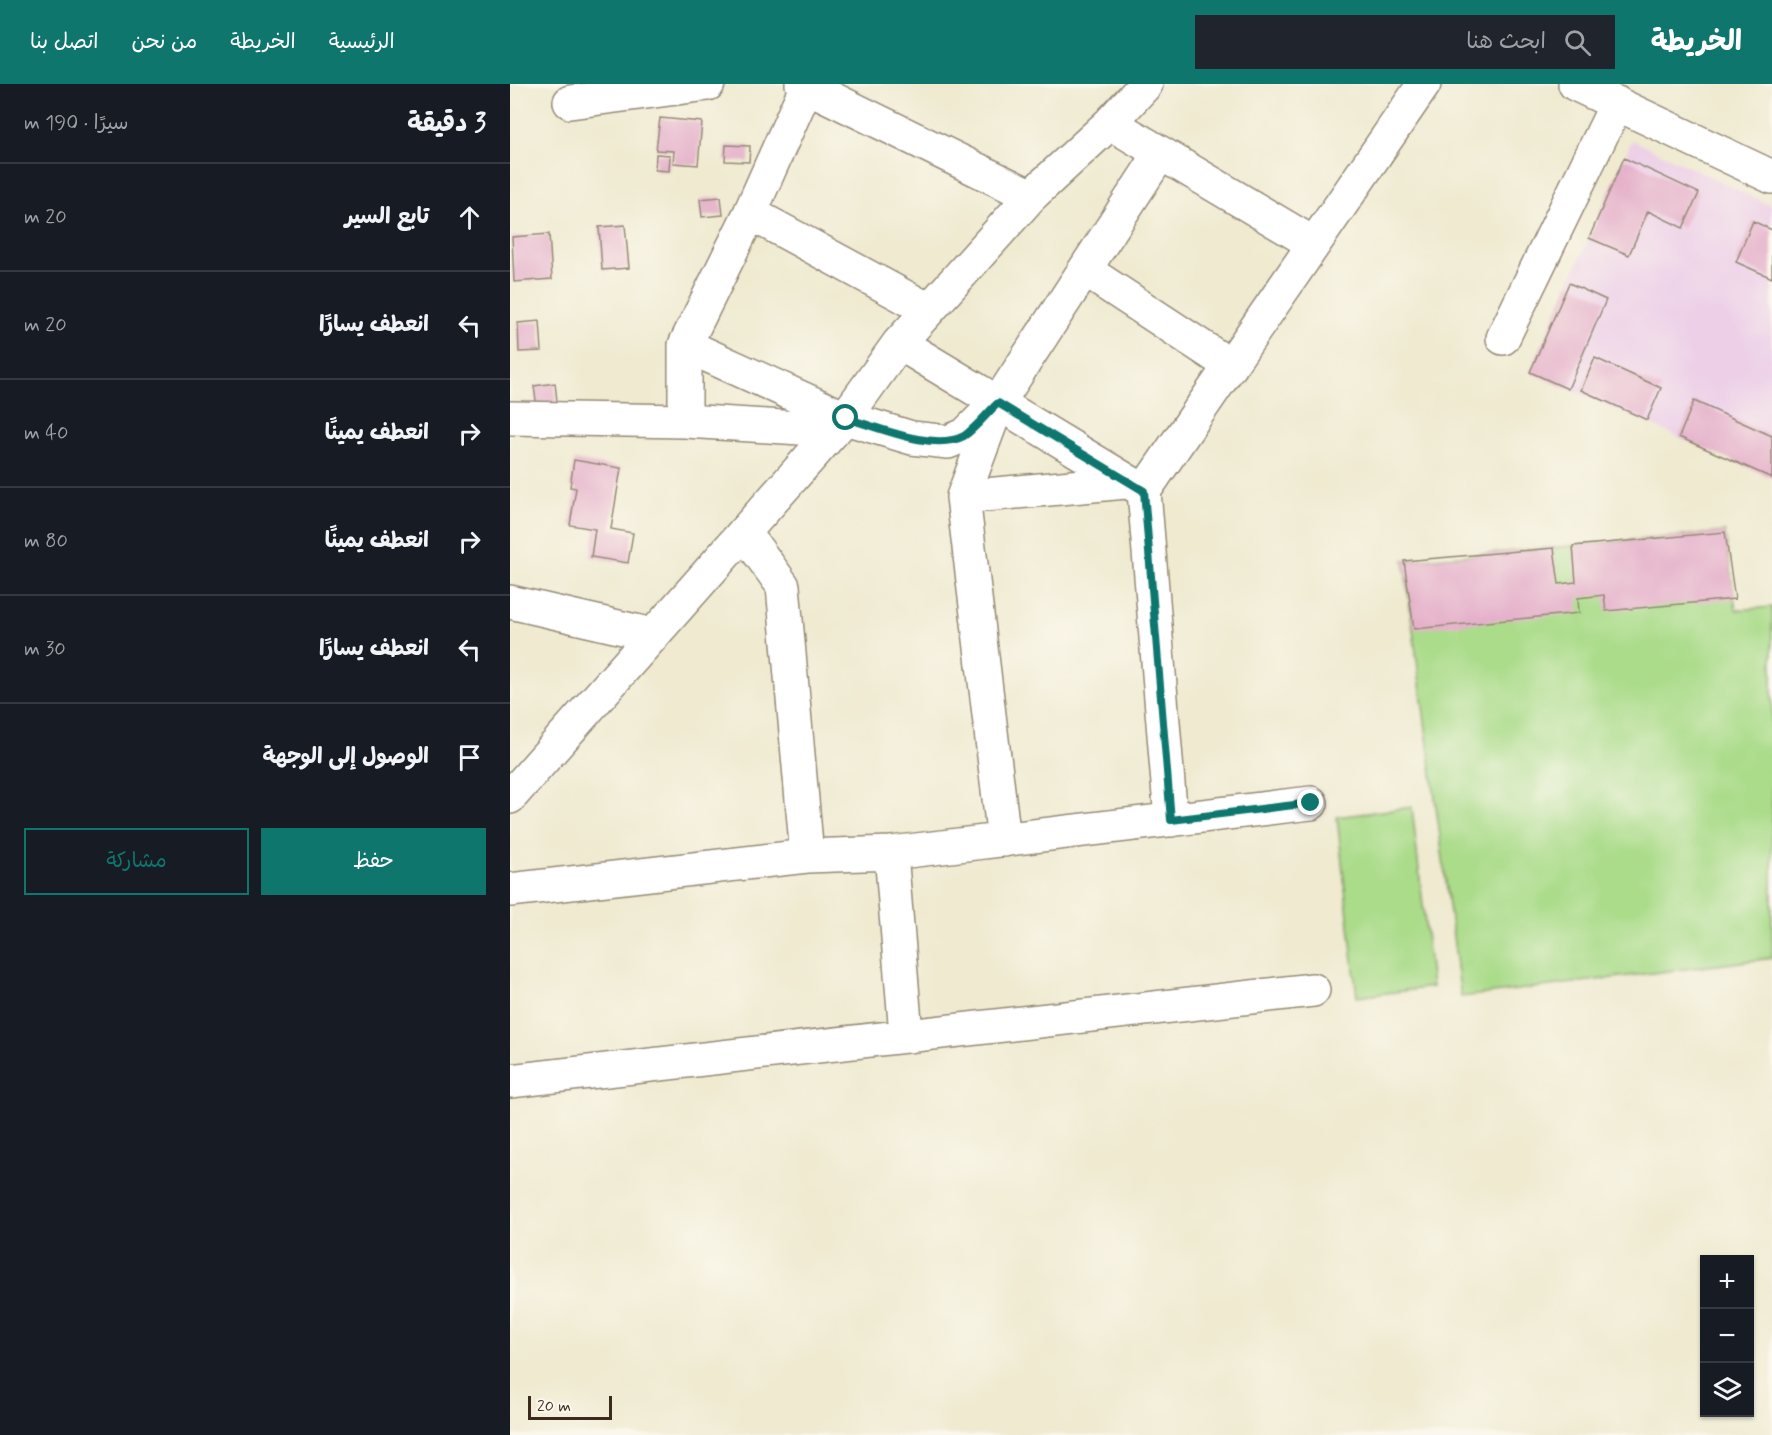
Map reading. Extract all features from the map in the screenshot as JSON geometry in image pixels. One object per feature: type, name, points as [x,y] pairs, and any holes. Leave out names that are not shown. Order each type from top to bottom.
[{"type":"street","points":[[510,797],[839,424],[899,343],[1031,196],[1110,123],[1146,84]]},
{"type":"street","points":[[1171,820],[1135,487],[1230,366],[1424,84]]},
{"type":"street","points":[[1575,84],[1772,177]]},
{"type":"street","points":[[570,102],[688,85]]},
{"type":"street","points":[[685,420],[685,345],[750,213],[804,85],[1031,196]]},
{"type":"street","points":[[1503,338],[1617,104]]},
{"type":"street","points":[[1110,123],[1314,244]]},
{"type":"street","points":[[1004,840],[963,496],[998,403],[1160,154]]},
{"type":"street","points":[[750,213],[929,310]]},
{"type":"street","points":[[1085,270],[1230,366]]},
{"type":"street","points":[[899,343],[1135,487]]},
{"type":"street","points":[[685,345],[839,424]]},
{"type":"street","points":[[510,418],[839,424],[912,438],[948,442],[965,435],[998,403]]},
{"type":"street","points":[[963,496],[1135,487]]},
{"type":"street","points":[[744,532],[783,586],[807,856]]},
{"type":"street","points":[[510,602],[653,635]]},
{"type":"street","points":[[510,890],[807,856],[891,854],[1311,803]]},
{"type":"street","points":[[891,854],[906,1034]]},
{"type":"street","points":[[510,1081],[906,1034],[1312,990]]},
{"type":"shaded area","points":[[1632,140],[1772,206],[1772,478],[1530,372]]},
{"type":"green space","points":[[1725,532],[1736,610],[1772,607],[1772,958],[1461,997],[1404,561]]},
{"type":"green space","points":[[1412,807],[1432,987],[1357,997],[1337,817]]},
{"type":"building","points":[[660,118],[702,122],[698,165],[673,163],[674,151],[656,150]]},
{"type":"building","points":[[726,145],[750,146],[749,162],[725,161]]},
{"type":"building","points":[[656,154],[670,155],[669,171],[655,170]]},
{"type":"building","points":[[1624,158],[1699,193],[1683,228],[1648,211],[1629,255],[1589,238]]},
{"type":"building","points":[[721,197],[723,215],[702,217],[700,199]]},
{"type":"building","points":[[1753,221],[1772,230],[1772,278],[1736,262]]},
{"type":"building","points":[[625,225],[629,268],[602,270],[599,227]]},
{"type":"building","points":[[549,234],[552,279],[514,282],[512,237]]},
{"type":"building","points":[[1569,283],[1606,300],[1568,389],[1530,372]]},
{"type":"building","points":[[540,321],[542,351],[519,352],[518,323]]},
{"type":"building","points":[[1595,358],[1661,388],[1647,420],[1581,390]]},
{"type":"building","points":[[555,383],[559,419],[539,422],[534,386]]},
{"type":"building","points":[[1694,401],[1772,436],[1772,478],[1679,437]]},
{"type":"building","points":[[574,460],[621,468],[611,529],[633,533],[628,563],[591,557],[595,529],[570,525],[576,488],[570,487]]},
{"type":"building","points":[[1725,532],[1735,599],[1606,611],[1604,595],[1578,598],[1579,613],[1414,629],[1404,561],[1554,548],[1559,584],[1576,582],[1573,546]]},
{"type":"route","points":[[846,418],[912,438],[948,442],[965,435],[998,403],[1144,491],[1171,820],[1311,803]]}]
